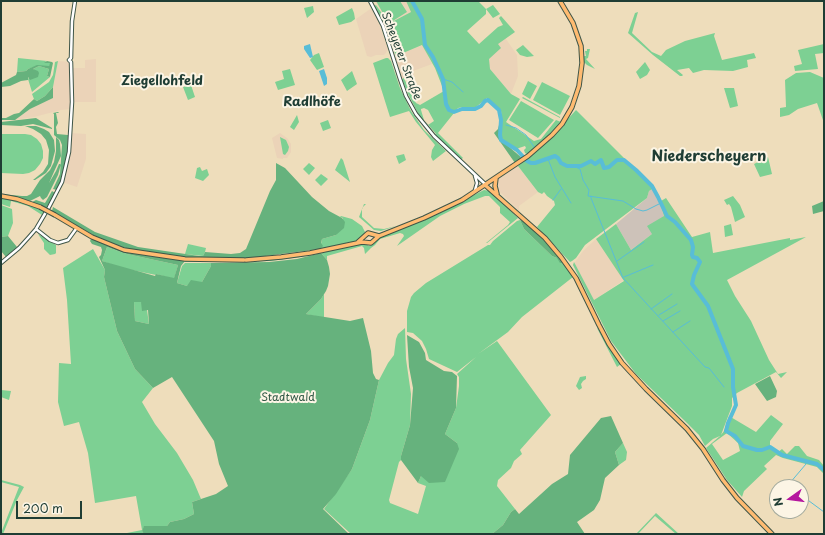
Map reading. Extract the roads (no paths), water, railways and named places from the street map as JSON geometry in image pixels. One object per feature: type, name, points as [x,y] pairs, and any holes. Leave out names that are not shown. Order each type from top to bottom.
[{"type":"main road","points":[[1,196],[17,199],[40,207],[76,229],[106,244],[142,254],[200,260],[245,260],[310,253],[356,243],[366,242],[371,244],[379,236],[436,213],[474,192],[528,156],[562,124],[572,107],[579,86],[582,63],[581,46],[573,23],[560,1]]},
{"type":"main road","points":[[496,178],[495,186],[497,195]]},
{"type":"main road","points":[[485,185],[545,238],[561,257],[576,278],[602,331],[622,363],[687,429],[703,449],[723,480],[737,498],[772,534]]},
{"type":"main road","points":[[356,243],[368,234],[379,236]]},
{"type":"main road","points":[[373,234],[374,240]]},
{"type":"main road","points":[[365,237],[366,242]]},
{"type":"street","points":[[1,263],[19,248],[36,228],[47,211],[62,182],[69,152],[71,122],[71,62],[73,60],[71,58],[75,1]]},
{"type":"street","name":"Scheyerer Straße","points":[[370,1],[383,26],[400,79],[412,107],[434,136],[485,185]]},
{"type":"street","points":[[474,174],[477,185],[474,192]]},
{"type":"street","points":[[36,228],[50,240],[58,243],[68,240],[76,229]]},
{"type":"water","points":[[310,44],[313,57],[310,58],[304,49],[304,46]]},
{"type":"water","points":[[324,69],[327,84],[324,86],[319,71]]},
{"type":"waterway","points":[[412,1],[422,19],[425,45],[433,57],[443,79],[446,104],[449,110],[454,112],[462,109],[475,109],[488,100],[499,110],[501,120],[501,140],[517,150],[527,161],[535,163],[555,156],[561,163],[567,166],[581,166],[591,161],[595,164],[601,160],[604,168],[609,167],[617,160],[624,160],[652,186],[658,197]]},
{"type":"waterway","points":[[443,79],[452,82],[463,92]]},
{"type":"waterway","points":[[506,125],[516,128],[526,135],[534,147]]},
{"type":"waterway","points":[[548,159],[555,177],[571,203]]},
{"type":"waterway","points":[[573,166],[580,169],[583,180],[589,190],[588,196],[623,201],[636,209],[643,211],[661,203]]},
{"type":"waterway","points":[[553,200],[561,189]]},
{"type":"waterway","points":[[591,196],[623,278],[705,367],[709,368],[724,387]]},
{"type":"waterway","points":[[658,197],[667,216],[675,222],[691,240],[693,247],[692,255],[700,262],[692,284],[708,306],[733,369],[733,387],[736,405],[726,431],[735,436],[743,446],[757,450],[770,447],[782,455],[817,464],[824,470]]},
{"type":"waterway","points":[[617,261],[644,242]]},
{"type":"waterway","points":[[624,277],[653,265]]},
{"type":"waterway","points":[[651,309],[672,294]]},
{"type":"waterway","points":[[659,315],[677,304]]},
{"type":"waterway","points":[[663,321],[680,311]]},
{"type":"waterway","points":[[673,332],[690,321]]},
{"type":"waterway","points":[[793,479],[806,464],[806,460]]},
{"type":"waterway","points":[[809,501],[824,512]]},
{"type":"district","name":"Ziegellohfeld","points":[[162,81]]},
{"type":"district","name":"Radlhöfe","points":[[312,102]]},
{"type":"district","name":"Niederscheyern","points":[[709,157]]},
{"type":"park label","name":"Stadtwald","points":[[288,398]]}]
